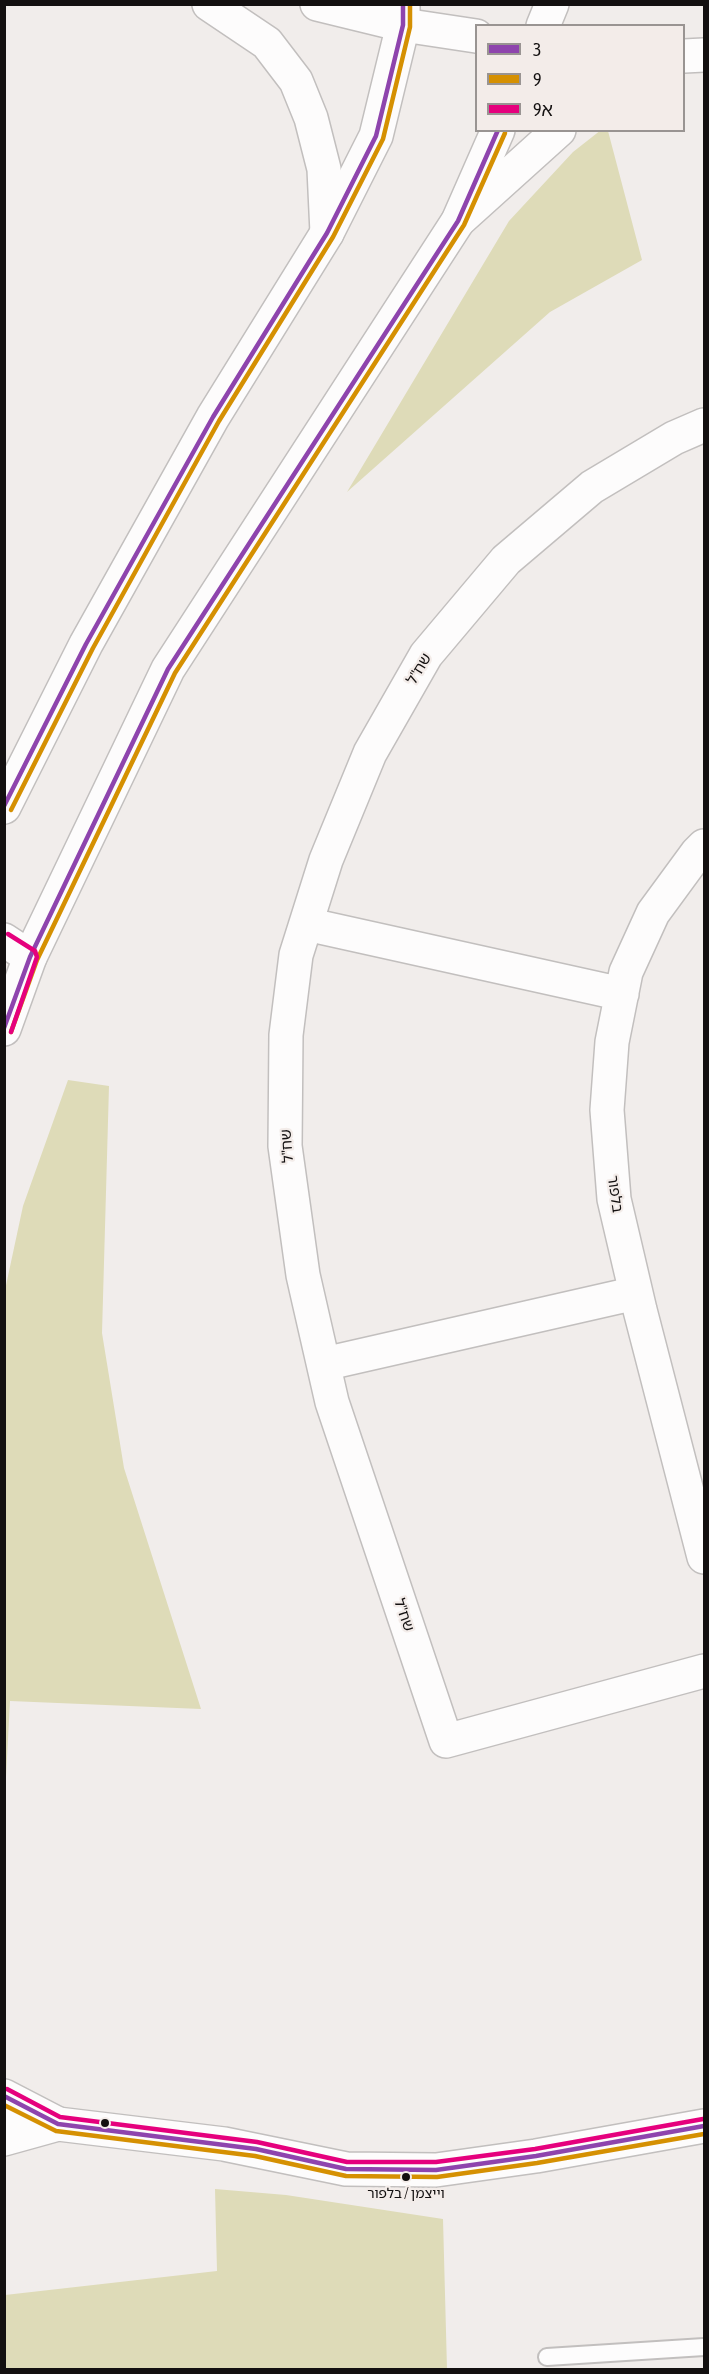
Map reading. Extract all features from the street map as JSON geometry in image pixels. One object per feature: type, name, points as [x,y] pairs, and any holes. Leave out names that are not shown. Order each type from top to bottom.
[{"type":"main road","points":[[209,4],[267,43],[296,81],[311,117],[324,169],[327,233]]},
{"type":"main road","points":[[317,4],[403,14],[475,35]]},
{"type":"main road","points":[[544,24],[552,4]]},
{"type":"main road","points":[[4,807],[14,776],[86,644],[213,417],[327,233],[376,136],[403,14]]},
{"type":"main road","points":[[4,1029],[13,951],[168,669],[458,221],[497,132]]},
{"type":"main road","points":[[458,221],[557,132]]},
{"type":"main road","name":"שח\"ל","points":[[705,424],[674,438],[592,487],[506,560],[426,655],[370,753],[326,860],[296,955],[286,1035],[285,1146],[303,1275],[332,1402],[447,1741],[705,1671]]},
{"type":"main road","name":"בלפור","points":[[705,846],[697,853],[653,913],[626,972],[612,1042],[607,1110],[614,1199],[636,1293],[705,1557]]},
{"type":"main road","points":[[306,924],[622,994]]},
{"type":"main road","points":[[324,1364],[636,1293]]},
{"type":"main road","points":[[4,2096],[58,2124]]},
{"type":"main road","points":[[4,2120],[58,2124],[235,2146],[346,2169],[436,2170],[536,2156],[705,2126]]},
{"type":"main road","points":[[4,2139],[58,2124]]},
{"type":"lane","points":[[547,2357],[705,2347]]},
{"type":"shaded area","points":[[598,132],[608,132],[642,260],[550,312],[347,492],[509,221],[573,152]]},
{"type":"shaded area","points":[[68,1080],[109,1086],[102,1333],[124,1468],[201,1709],[10,1701],[5,1796],[5,1290],[23,1206]]},
{"type":"shaded area","points":[[215,2189],[286,2195],[443,2219],[447,2369],[5,2369],[5,2295],[217,2271]]},
{"type":"transit line","name":"3","points":[[4,806],[86,644],[213,417],[327,233],[376,136],[403,25],[403,4]]},
{"type":"transit line","name":"9","points":[[11,810],[93,648],[219,421],[333,237],[383,139],[410,27],[410,4]]},
{"type":"transit line","name":"3","points":[[4,1028],[30,957],[168,669],[458,221],[497,132]]},
{"type":"transit line","name":"9","points":[[11,1032],[37,960],[175,673],[464,225],[505,133]]},
{"type":"transit line","name":"9א","points":[[8,934],[35,951],[37,957],[11,1032]]},
{"type":"transit line","name":"9א","points":[[7,2089],[60,2117],[257,2142],[347,2162],[436,2162],[535,2149],[703,2119]]},
{"type":"transit line","name":"3","points":[[4,2096],[58,2124],[256,2149],[346,2169],[436,2170],[536,2156],[704,2126]]},
{"type":"transit line","name":"9","points":[[4,2105],[56,2131],[255,2156],[346,2176],[437,2177],[537,2163],[704,2134]]},
{"type":"place","name":"וייצמן / בלפור","points":[[406,2177]]}]
